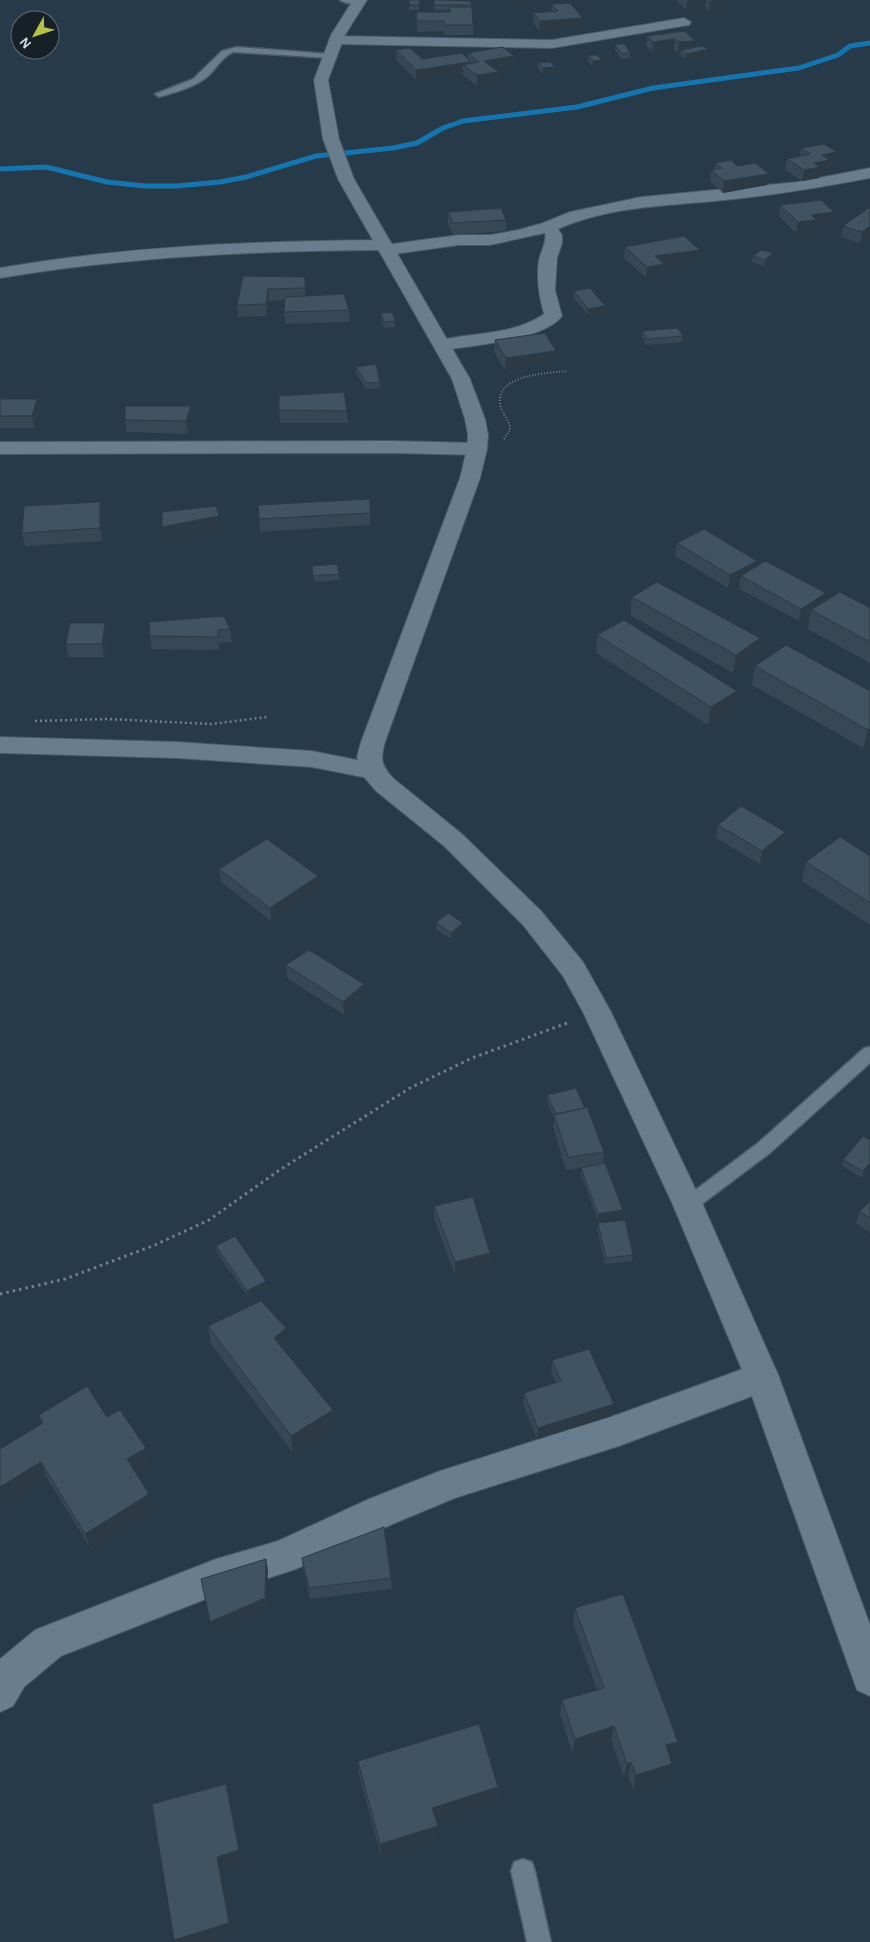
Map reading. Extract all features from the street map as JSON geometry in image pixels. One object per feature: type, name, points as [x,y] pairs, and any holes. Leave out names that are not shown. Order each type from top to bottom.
[{"type":"street","points":[[359,1],[336,40],[321,80],[331,139],[346,178],[460,379],[475,419],[477,448],[470,478],[458,514],[373,742],[369,756],[373,770],[385,785],[453,840],[532,918],[573,969],[597,1012],[688,1205],[762,1377],[870,1678]]},
{"type":"street","points":[[336,40],[552,44],[684,22]]},
{"type":"street","points":[[0,273],[72,260],[155,253],[304,245],[386,248],[459,240],[490,240],[519,235],[551,235],[576,216],[642,202],[798,187],[870,173]]},
{"type":"street","points":[[443,346],[529,329],[547,321],[553,316],[546,290],[551,235]]},
{"type":"street","points":[[0,448],[393,446],[477,448]]},
{"type":"street","points":[[0,745],[177,750],[312,759],[373,770]]},
{"type":"street","points":[[0,1693],[11,1674],[48,1643],[216,1577],[283,1557],[382,1511],[452,1483],[618,1430],[762,1377]]},
{"type":"lane","points":[[344,0],[359,1]]},
{"type":"lane","points":[[159,94],[184,86],[200,78],[227,50],[237,49],[330,56]]},
{"type":"lane","points":[[688,1205],[764,1148],[870,1053]]},
{"type":"lane","points":[[523,1871],[540,1942]]},
{"type":"path","points":[[477,448],[500,442],[510,430],[509,420],[502,409],[500,401],[502,392],[508,384],[518,379],[568,371]]},
{"type":"path","points":[[30,721],[113,719],[211,724],[236,723],[267,717]]},
{"type":"path","points":[[0,1294],[65,1279],[155,1245],[209,1220],[281,1169],[410,1088],[472,1058],[597,1012]]},
{"type":"building","points":[[409,0],[420,0],[419,5],[409,5]]},
{"type":"building","points":[[434,0],[471,1],[471,5],[434,5]]},
{"type":"building","points":[[570,3],[583,18],[540,21],[533,13],[558,11],[552,4]]},
{"type":"building","points":[[450,7],[472,7],[473,25],[444,25],[444,21],[417,21],[416,12],[450,12]]},
{"type":"building","points":[[685,31],[695,41],[679,42],[675,39],[653,42],[647,36]]},
{"type":"building","points":[[615,44],[625,44],[630,53],[621,54]]},
{"type":"building","points":[[702,46],[708,49],[687,54],[681,50]]},
{"type":"building","points":[[503,47],[514,56],[484,61],[499,72],[477,75],[463,65],[479,62],[468,53]]},
{"type":"building","points":[[410,48],[422,59],[462,53],[471,62],[416,70],[396,50]]},
{"type":"building","points":[[588,55],[597,55],[602,60],[593,61]]},
{"type":"building","points":[[550,62],[555,67],[543,68],[538,63]]},
{"type":"building","points":[[824,144],[837,152],[822,155],[829,160],[814,163],[820,167],[804,170],[787,159],[810,154],[801,148]]},
{"type":"building","points":[[731,160],[737,166],[755,163],[769,174],[724,181],[711,170],[722,168],[715,163]]},
{"type":"building","points":[[821,200],[834,212],[811,215],[816,220],[798,222],[780,205]]},
{"type":"building","points":[[870,207],[870,226],[862,232],[843,226]]},
{"type":"building","points":[[501,208],[506,220],[453,223],[448,212]]},
{"type":"building","points":[[684,236],[700,250],[655,256],[664,264],[647,267],[625,247]]},
{"type":"building","points":[[761,250],[773,253],[765,260],[753,256]]},
{"type":"building","points":[[243,276],[305,277],[305,288],[268,289],[266,304],[237,305]]},
{"type":"building","points":[[590,288],[605,306],[588,309],[574,291]]},
{"type":"building","points":[[344,294],[349,310],[284,312],[285,297]]},
{"type":"building","points":[[392,312],[395,321],[384,322],[381,313]]},
{"type":"building","points":[[678,328],[683,336],[647,339],[642,331]]},
{"type":"building","points":[[545,333],[556,351],[506,358],[495,340]]},
{"type":"building","points":[[376,364],[380,382],[366,383],[356,367]]},
{"type":"building","points":[[344,392],[347,411],[279,410],[279,396]]},
{"type":"building","points":[[0,399],[37,399],[32,416],[0,416]]},
{"type":"building","points":[[125,406],[191,406],[186,421],[125,420]]},
{"type":"building","points":[[370,499],[370,513],[259,519],[258,505]]},
{"type":"building","points":[[100,502],[100,528],[22,533],[24,506]]},
{"type":"building","points":[[216,506],[219,516],[162,527],[162,512]]},
{"type":"building","points":[[704,529],[757,561],[730,575],[677,543]]},
{"type":"building","points":[[765,561],[826,593],[801,609],[741,576]]},
{"type":"building","points":[[337,564],[339,574],[313,576],[312,566]]},
{"type":"building","points":[[657,582],[760,638],[736,655],[632,597]]},
{"type":"building","points":[[840,592],[870,608],[870,642],[811,610]]},
{"type":"building","points":[[224,616],[230,629],[218,630],[218,637],[150,636],[149,622]]},
{"type":"building","points":[[624,620],[737,691],[711,707],[597,635]]},
{"type":"building","points":[[70,623],[105,623],[102,644],[66,644]]},
{"type":"building","points":[[786,645],[870,691],[870,728],[868,730],[755,666]]},
{"type":"building","points":[[741,806],[785,832],[762,851],[718,825]]},
{"type":"building","points":[[840,837],[870,856],[870,903],[806,862]]},
{"type":"building","points":[[267,839],[318,876],[270,908],[219,869]]},
{"type":"building","points":[[448,913],[463,923],[451,933],[436,923]]},
{"type":"building","points":[[309,950],[364,984],[343,1002],[286,965]]},
{"type":"building","points":[[576,1088],[585,1108],[556,1114],[547,1095]]},
{"type":"building","points":[[587,1107],[604,1152],[568,1157],[554,1115]]},
{"type":"building","points":[[863,1136],[870,1140],[870,1163],[863,1171],[843,1160]]},
{"type":"building","points":[[605,1163],[623,1210],[598,1214],[581,1168]]},
{"type":"building","points":[[473,1197],[490,1253],[455,1262],[434,1206]]},
{"type":"building","points":[[870,1201],[870,1218],[860,1211]]},
{"type":"building","points":[[625,1220],[633,1255],[606,1258],[598,1223]]},
{"type":"building","points":[[235,1236],[266,1281],[247,1291],[216,1246]]},
{"type":"building","points":[[261,1301],[286,1328],[274,1338],[333,1410],[291,1436],[208,1326]]},
{"type":"building","points":[[589,1349],[614,1404],[538,1428],[524,1393],[561,1381],[552,1360]]},
{"type":"building","points":[[87,1386],[107,1417],[120,1410],[146,1448],[127,1459],[149,1494],[85,1534],[41,1462],[0,1487],[0,1449],[43,1423],[39,1415]]},
{"type":"building","points":[[384,1527],[391,1578],[309,1588],[302,1558]]},
{"type":"building","points":[[266,1559],[265,1598],[210,1622],[201,1579]]},
{"type":"building","points":[[623,1594],[678,1742],[666,1745],[672,1764],[636,1775],[631,1762],[627,1764],[614,1726],[575,1739],[562,1700],[604,1688],[575,1608]]},
{"type":"building","points":[[479,1724],[498,1787],[432,1808],[438,1826],[380,1844],[358,1761]]},
{"type":"building","points":[[226,1784],[239,1850],[217,1857],[229,1923],[174,1940],[152,1804]]},
{"type":"waterway","points":[[0,169],[46,167],[107,182],[145,186],[177,186],[220,182],[246,177],[316,156],[393,148],[417,143],[443,128],[463,121],[577,107],[653,88],[799,68],[838,55],[850,46],[870,43]]}]
